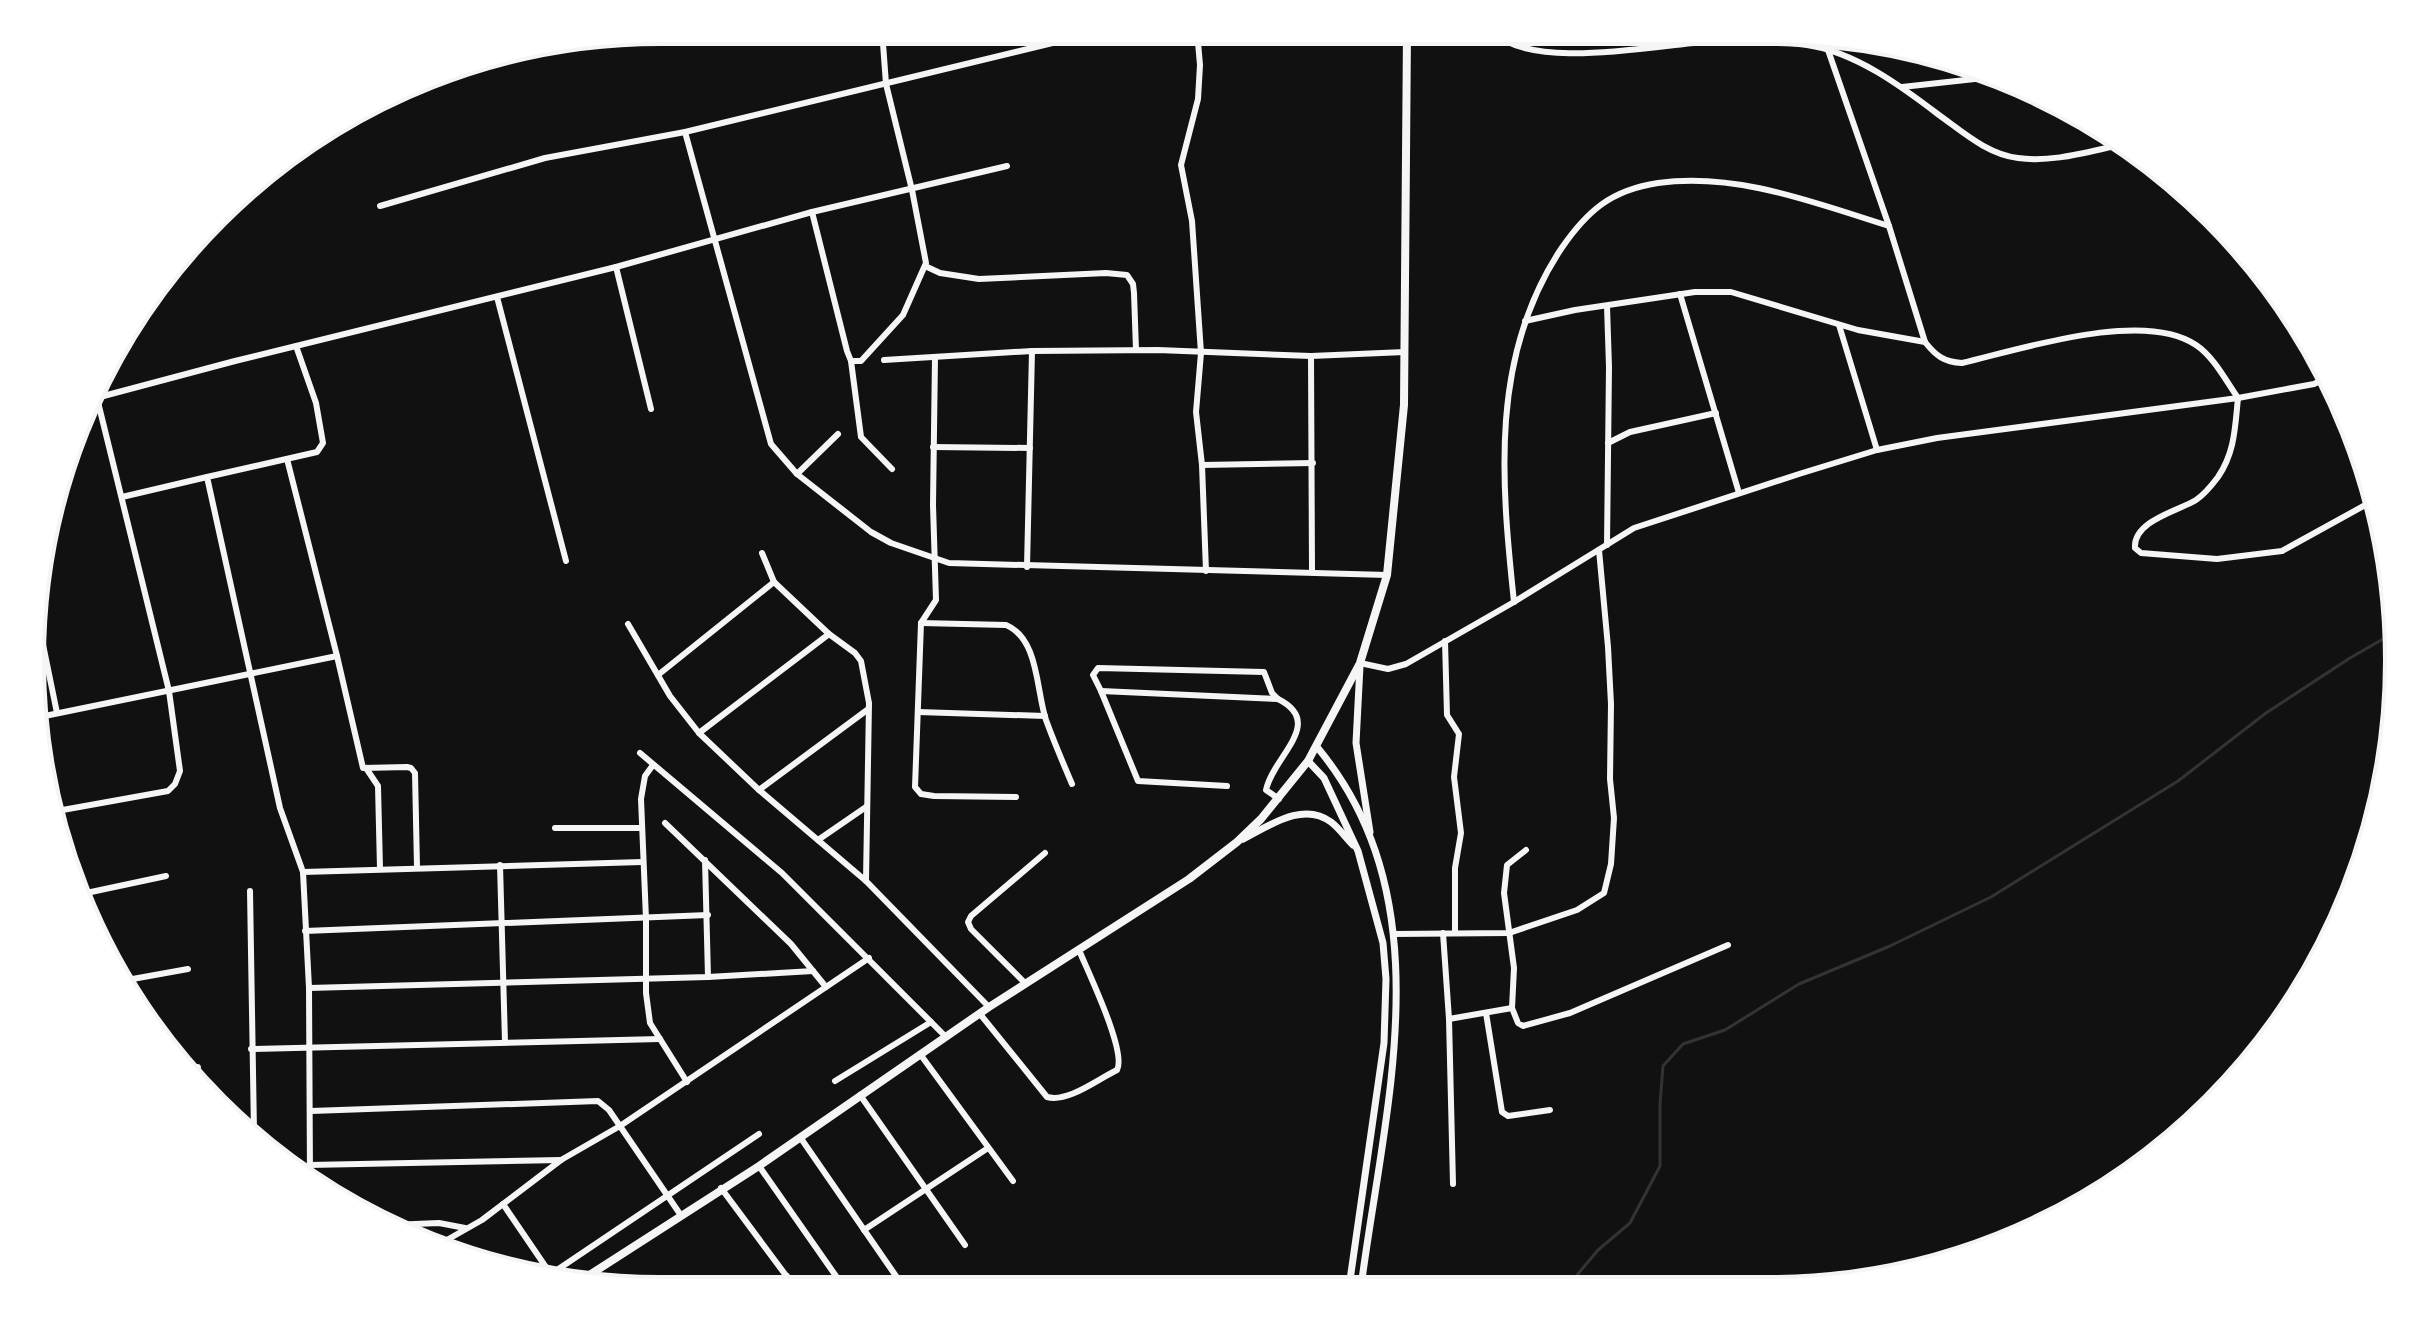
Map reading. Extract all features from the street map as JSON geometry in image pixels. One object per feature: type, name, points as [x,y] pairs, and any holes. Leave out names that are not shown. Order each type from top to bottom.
[{"type":"main road","points":[[592,1273],[759,1166],[989,1007],[1189,879],[1237,842],[1279,799],[1308,761],[1360,663],[1387,575],[1401,453],[1405,352],[1407,44]]},
{"type":"street","points":[[851,361],[861,361],[903,315],[925,266],[912,190],[886,84],[883,44]]},
{"type":"street","points":[[380,206],[545,158],[685,132],[1049,44]]},
{"type":"street","points":[[1198,44],[1198,99],[1181,165],[1192,221],[1201,353],[1196,412],[1202,465],[1206,571]]},
{"type":"street","points":[[1512,44],[1542,52],[1637,51],[1695,44]]},
{"type":"street","points":[[1804,45],[1828,50],[1889,79],[1992,152],[2016,158],[2046,159],[2109,147]]},
{"type":"street","points":[[1828,50],[1889,226],[1925,342],[1934,354],[1946,362],[1962,363],[2086,334],[2153,331],[2182,336],[2199,347],[2238,398],[2232,452],[2218,476],[2198,499],[2142,529],[2135,541],[2135,548],[2141,553],[2217,559],[2282,551],[2365,505]]},
{"type":"street","points":[[1901,87],[1973,79]]},
{"type":"street","points":[[685,132],[768,435],[776,452],[797,474],[881,539],[949,563],[1387,575]]},
{"type":"street","points":[[104,396],[616,267],[812,212],[1007,166]]},
{"type":"street","points":[[1514,602],[1504,498],[1505,439],[1512,366],[1534,294],[1575,229],[1592,210],[1611,197],[1655,184],[1688,181],[1769,188],[1889,226]]},
{"type":"street","points":[[812,212],[851,361],[861,437],[892,469]]},
{"type":"street","points":[[925,266],[940,273],[979,279],[1106,273],[1127,275],[1133,284],[1136,350]]},
{"type":"street","points":[[616,267],[651,409]]},
{"type":"street","points":[[1525,321],[1680,294],[1731,292],[1839,325],[1925,342]]},
{"type":"street","points":[[1680,294],[1739,493]]},
{"type":"street","points":[[497,297],[566,561]]},
{"type":"street","points":[[1607,306],[1607,545]]},
{"type":"street","points":[[1839,325],[1877,450]]},
{"type":"street","points":[[122,497],[317,452],[323,443],[316,403],[296,346]]},
{"type":"street","points":[[884,360],[1032,351],[1136,350],[1311,356],[1405,352]]},
{"type":"street","points":[[1027,567],[1032,351]]},
{"type":"street","points":[[1311,356],[1312,571]]},
{"type":"street","points":[[935,357],[933,559],[936,600],[921,623],[915,787],[921,794],[1016,797]]},
{"type":"street","points":[[1360,1277],[1393,1068],[1398,979],[1393,934],[1360,779],[1356,743],[1360,663],[1388,669],[1406,664],[1634,528],[1877,450],[1937,438],[2238,398],[2318,382]]},
{"type":"street","points":[[63,810],[172,789],[180,771],[169,691],[99,408]]},
{"type":"street","points":[[1608,443],[1630,432],[1716,413]]},
{"type":"street","points":[[797,474],[838,434]]},
{"type":"street","points":[[933,447],[1030,448]]},
{"type":"street","points":[[287,459],[361,764],[378,786],[380,869]]},
{"type":"street","points":[[1202,465],[1313,463]]},
{"type":"street","points":[[207,477],[280,808],[303,872],[309,988],[309,1165],[561,1160]]},
{"type":"street","points":[[1393,934],[1509,933],[1577,910],[1604,893],[1611,864],[1614,818],[1610,779],[1611,704],[1599,550]]},
{"type":"street","points":[[762,553],[774,582],[861,661],[868,695],[866,881]]},
{"type":"street","points":[[658,675],[774,582]]},
{"type":"street","points":[[921,623],[1006,625],[1017,629],[1038,679],[1045,716],[1072,784]]},
{"type":"street","points":[[628,624],[677,707],[699,733],[759,790],[866,881],[989,1007]]},
{"type":"street","points":[[699,733],[829,634]]},
{"type":"street","points":[[1445,641],[1447,715],[1459,734],[1454,777],[1461,833],[1455,868],[1455,933]]},
{"type":"street","points":[[44,652],[57,713]]},
{"type":"street","points":[[46,715],[337,656]]},
{"type":"street","points":[[1227,786],[1138,781],[1093,675],[1098,668],[1264,672],[1272,693],[1290,705],[1298,718],[1299,729],[1270,775],[1266,790],[1279,799]]},
{"type":"street","points":[[1101,691],[1278,699]]},
{"type":"street","points":[[759,790],[867,710]]},
{"type":"street","points":[[918,712],[1045,716]]},
{"type":"street","points":[[1317,747],[1332,766],[1373,846]]},
{"type":"street","points":[[640,753],[782,873],[946,1037]]},
{"type":"street","points":[[1308,761],[1324,778],[1358,851],[1383,943],[1386,1012],[1350,1277]]},
{"type":"street","points":[[653,765],[642,786],[646,993],[650,1023],[687,1082]]},
{"type":"street","points":[[366,768],[407,767],[414,770],[417,867]]},
{"type":"street","points":[[818,840],[866,807]]},
{"type":"street","points":[[1237,842],[1289,817],[1318,815],[1332,823],[1358,851]]},
{"type":"street","points":[[665,823],[791,944],[826,987]]},
{"type":"street","points":[[555,828],[641,828]]},
{"type":"street","points":[[1526,850],[1507,865],[1504,893],[1514,968],[1512,1008],[1518,1023],[1528,1027],[1570,1013],[1728,945]]},
{"type":"street","points":[[1026,984],[971,929],[968,922],[971,916],[1045,853]]},
{"type":"street","points":[[705,860],[708,977]]},
{"type":"street","points":[[303,872],[642,862]]},
{"type":"street","points":[[500,865],[505,1042]]},
{"type":"street","points":[[90,892],[166,876]]},
{"type":"street","points":[[250,891],[254,1124]]},
{"type":"street","points":[[305,931],[708,915]]},
{"type":"street","points":[[1443,933],[1449,1019],[1453,1184]]},
{"type":"street","points":[[980,1014],[1047,1097],[1054,1099],[1069,1094],[1117,1070],[1121,1060],[1117,1046],[1079,950]]},
{"type":"street","points":[[450,1239],[482,1220],[561,1160],[620,1126],[869,958]]},
{"type":"street","points":[[133,979],[188,969]]},
{"type":"street","points":[[309,988],[708,977],[813,971]]},
{"type":"street","points":[[1449,1019],[1512,1008]]},
{"type":"street","points":[[1486,1013],[1502,1112],[1508,1116],[1550,1110]]},
{"type":"street","points":[[835,1081],[931,1022]]},
{"type":"street","points":[[251,1049],[660,1039]]},
{"type":"street","points":[[920,1054],[1013,1181]]},
{"type":"street","points":[[860,1095],[965,1245]]},
{"type":"street","points":[[311,1111],[598,1101],[604,1103],[680,1214]]},
{"type":"street","points":[[563,1269],[759,1134]]},
{"type":"street","points":[[800,1137],[897,1277]]},
{"type":"street","points":[[864,1230],[988,1148]]},
{"type":"street","points":[[759,1166],[837,1277]]},
{"type":"street","points":[[721,1188],[787,1276]]},
{"type":"street","points":[[503,1204],[546,1266]]},
{"type":"street","points":[[412,1224],[439,1223],[465,1228]]},
{"type":"waterway","points":[[1575,1277],[1598,1250],[1630,1223],[1660,1166],[1663,1066],[1683,1044],[1725,1030],[1799,984],[1890,946],[1991,897],[2178,781],[2266,713],[2384,638]]}]
